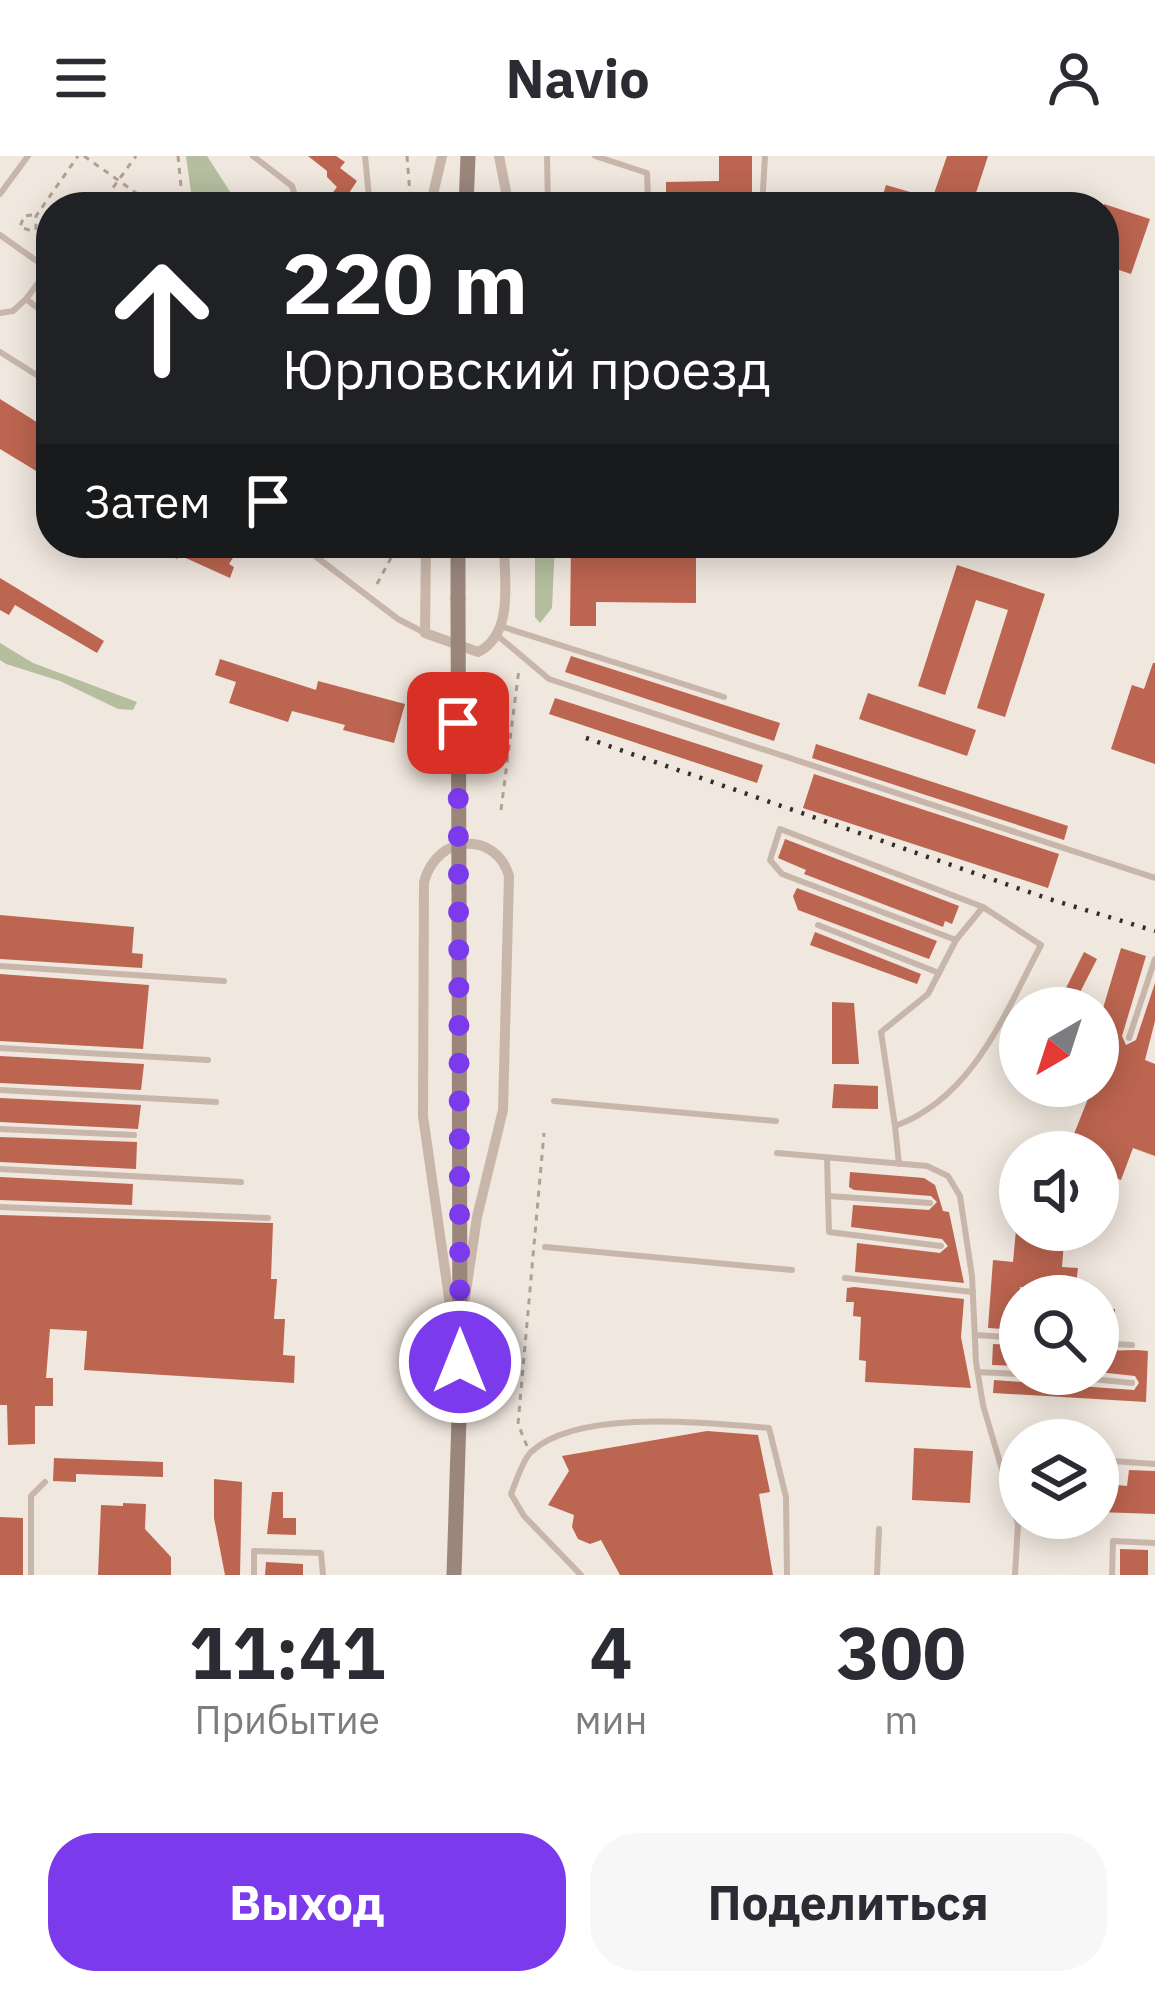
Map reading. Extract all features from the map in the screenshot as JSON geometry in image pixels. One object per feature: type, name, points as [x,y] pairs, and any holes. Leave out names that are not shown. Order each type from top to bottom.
[{"type":"main road","points":[[467,192],[468,156]]},
{"type":"main road","points":[[454,1575],[460,1387],[458,558]]},
{"type":"street","points":[[434,192],[442,156]]},
{"type":"street","points":[[499,156],[506,192]]},
{"type":"street","points":[[426,558],[425,633],[469,651],[483,650],[498,631],[503,558]]},
{"type":"street","points":[[460,1337],[477,1217],[502,1121],[509,876],[506,864],[496,855],[466,844],[455,844],[434,857],[424,882],[423,909],[423,1116],[460,1387]]},
{"type":"lane","points":[[0,194],[28,156]]},
{"type":"lane","points":[[253,156],[294,192]]},
{"type":"lane","points":[[365,156],[369,192]]},
{"type":"lane","points":[[548,156],[548,192]]},
{"type":"lane","points":[[596,156],[647,173],[648,192]]},
{"type":"lane","points":[[763,192],[765,156]]},
{"type":"lane","points":[[0,235],[36,258]]},
{"type":"lane","points":[[0,313],[14,310],[36,286]]},
{"type":"lane","points":[[26,299],[36,307]]},
{"type":"lane","points":[[0,352],[36,375]]},
{"type":"lane","points":[[318,558],[398,619],[425,633]]},
{"type":"lane","points":[[498,631],[724,697]]},
{"type":"lane","points":[[498,631],[549,679],[1155,878]]},
{"type":"lane","points":[[895,1126],[924,1115],[980,1061],[1041,945],[983,908],[779,830],[770,860],[782,874],[956,940]]},
{"type":"lane","points":[[899,1164],[881,1032],[928,994],[956,940],[983,908]]},
{"type":"lane","points":[[818,925],[939,973]]},
{"type":"lane","points":[[1129,1038],[1155,958]]},
{"type":"lane","points":[[0,966],[224,981]]},
{"type":"lane","points":[[0,1048],[208,1060]]},
{"type":"lane","points":[[0,1090],[216,1102]]},
{"type":"lane","points":[[554,1101],[776,1121]]},
{"type":"lane","points":[[0,1129],[134,1135]]},
{"type":"lane","points":[[777,1153],[927,1166],[948,1176],[960,1196],[978,1372],[1018,1524],[1015,1575]]},
{"type":"lane","points":[[827,1158],[829,1232],[941,1246]]},
{"type":"lane","points":[[0,1169],[241,1182]]},
{"type":"lane","points":[[828,1196],[930,1203]]},
{"type":"lane","points":[[0,1207],[268,1218]]},
{"type":"lane","points":[[545,1247],[792,1270]]},
{"type":"lane","points":[[845,1278],[973,1292]]},
{"type":"lane","points":[[975,1335],[999,1337]]},
{"type":"lane","points":[[1119,1345],[1132,1346]]},
{"type":"lane","points":[[978,1372],[999,1373]]},
{"type":"lane","points":[[1119,1382],[1132,1383]]},
{"type":"lane","points":[[581,1575],[524,1516],[511,1494],[530,1453],[577,1427],[693,1421],[769,1428],[786,1497],[788,1575]]},
{"type":"lane","points":[[1119,1461],[1155,1464]]},
{"type":"lane","points":[[31,1575],[31,1496],[45,1482]]},
{"type":"lane","points":[[877,1575],[879,1529]]},
{"type":"lane","points":[[1112,1575],[1113,1541],[1155,1543]]},
{"type":"lane","points":[[254,1575],[254,1550],[321,1553],[323,1575]]},
{"type":"path","points":[[54,192],[81,156],[135,192]]},
{"type":"path","points":[[110,192],[136,156]]},
{"type":"path","points":[[178,156],[182,192]]},
{"type":"path","points":[[407,156],[410,192]]},
{"type":"path","points":[[28,214],[36,216],[36,231],[26,232],[20,221],[28,214]]},
{"type":"path","points":[[377,584],[391,558]]},
{"type":"path","points":[[501,810],[521,656]]},
{"type":"path","points":[[530,1453],[518,1424],[544,1133]]},
{"type":"green space","points":[[186,156],[207,156],[230,192],[191,192]]},
{"type":"green space","points":[[535,558],[554,558],[552,608],[540,623],[535,617]]},
{"type":"green space","points":[[0,643],[33,663],[137,702],[133,710],[118,709],[60,681],[6,664],[0,660]]},
{"type":"building","points":[[308,156],[336,156],[345,162],[340,168],[357,181],[350,192],[333,192],[337,187],[327,171]]},
{"type":"building","points":[[719,156],[752,156],[752,192],[666,192],[666,182],[719,181]]},
{"type":"building","points":[[947,156],[988,156],[976,192],[935,192]]},
{"type":"building","points":[[886,185],[910,192],[884,192]]},
{"type":"building","points":[[1119,209],[1150,219],[1131,274],[1119,270]]},
{"type":"building","points":[[0,399],[36,422],[36,471],[0,449]]},
{"type":"building","points":[[186,558],[233,558],[230,578]]},
{"type":"building","points":[[571,558],[696,558],[696,603],[596,602],[596,626],[570,626]]},
{"type":"building","points":[[957,565],[1045,594],[1005,717],[977,708],[1008,610],[976,600],[945,695],[918,686]]},
{"type":"building","points":[[0,578],[104,641],[97,653],[15,605],[9,615],[0,610]]},
{"type":"building","points":[[571,656],[780,723],[774,741],[565,672]]},
{"type":"building","points":[[220,659],[316,690],[318,681],[405,704],[394,743],[292,711],[288,722],[229,703],[236,682],[215,675]]},
{"type":"building","points":[[1153,663],[1155,764],[1111,749],[1132,685],[1144,689]]},
{"type":"building","points":[[868,693],[976,730],[967,756],[859,719]]},
{"type":"building","points":[[555,698],[763,765],[757,783],[549,714]]},
{"type":"building","points":[[816,744],[1068,826],[1064,840],[812,758]]},
{"type":"building","points":[[814,774],[1059,854],[1048,888],[803,808]]},
{"type":"building","points":[[785,839],[959,906],[952,924],[945,921],[943,927],[804,874],[806,870],[778,858]]},
{"type":"building","points":[[797,888],[937,941],[929,959],[798,910],[793,896]]},
{"type":"building","points":[[0,915],[134,927],[132,953],[143,954],[142,968],[0,959]]},
{"type":"building","points":[[815,932],[921,974],[917,984],[810,945]]},
{"type":"building","points":[[1121,948],[1146,956],[1122,1036],[1126,1045],[1136,1040],[1155,983],[1155,1021],[1145,1060],[1155,1064],[1155,1156],[1133,1148],[1121,1180],[1119,1131],[1075,1131],[1085,1107],[1119,1107],[1119,987],[1109,987]]},
{"type":"building","points":[[1084,952],[1097,959],[1083,987],[1066,987]]},
{"type":"building","points":[[0,974],[149,985],[143,1049],[0,1041]]},
{"type":"building","points":[[832,1002],[854,1003],[859,1064],[832,1064]]},
{"type":"building","points":[[0,1056],[144,1064],[141,1090],[0,1083]]},
{"type":"building","points":[[834,1084],[878,1086],[878,1109],[832,1108]]},
{"type":"building","points":[[0,1098],[141,1105],[138,1129],[0,1122]]},
{"type":"building","points":[[0,1137],[137,1142],[136,1169],[0,1162]]},
{"type":"building","points":[[850,1172],[924,1178],[935,1185],[943,1211],[949,1212],[964,1283],[855,1272],[857,1243],[940,1253],[948,1246],[942,1239],[851,1227],[853,1205],[929,1210],[937,1202],[931,1196],[854,1190],[849,1187]]},
{"type":"building","points":[[0,1177],[133,1184],[132,1205],[0,1200]]},
{"type":"building","points":[[0,1215],[273,1223],[274,1319],[285,1319],[283,1355],[295,1356],[294,1383],[84,1370],[87,1331],[50,1329],[46,1378],[53,1378],[53,1406],[35,1406],[35,1444],[8,1445],[7,1405],[0,1405]]},
{"type":"building","points":[[1014,1251],[1063,1251],[1062,1267],[1078,1268],[1077,1275],[999,1275],[999,1329],[988,1328],[993,1260],[1013,1262]]},
{"type":"building","points":[[847,1288],[964,1299],[961,1337],[971,1388],[865,1382],[866,1361],[859,1360],[861,1317],[853,1316],[854,1302],[846,1302]]},
{"type":"building","points":[[993,1344],[999,1344],[999,1365],[992,1365]]},
{"type":"building","points":[[1119,1350],[1148,1351],[1146,1402],[1027,1395],[1119,1395],[1119,1389],[1134,1390],[1139,1383],[1135,1376],[1119,1374]]},
{"type":"building","points":[[707,1431],[758,1435],[770,1492],[759,1494],[773,1575],[620,1575],[601,1540],[590,1544],[578,1539],[572,1527],[574,1515],[548,1505],[569,1471],[562,1456]]},
{"type":"building","points":[[914,1448],[973,1451],[970,1503],[912,1500]]},
{"type":"building","points":[[54,1458],[163,1462],[163,1477],[76,1474],[76,1482],[53,1481]]},
{"type":"building","points":[[1129,1470],[1155,1471],[1155,1514],[1119,1513],[1119,1485],[1127,1486]]},
{"type":"building","points":[[214,1479],[242,1482],[240,1575],[225,1575],[214,1518]]},
{"type":"building","points":[[272,1492],[283,1492],[283,1518],[296,1518],[296,1535],[267,1534]]},
{"type":"building","points":[[146,1504],[145,1529],[171,1557],[171,1575],[98,1575],[101,1505]]},
{"type":"building","points":[[0,1517],[23,1518],[23,1575],[0,1575]]},
{"type":"building","points":[[1120,1549],[1148,1550],[1148,1575],[1120,1575]]},
{"type":"building","points":[[266,1562],[303,1564],[303,1575],[265,1575]]},
{"type":"railway","points":[[586,738],[1046,898],[1155,931]]},
{"type":"route","points":[[458,723],[460,1362]]}]
